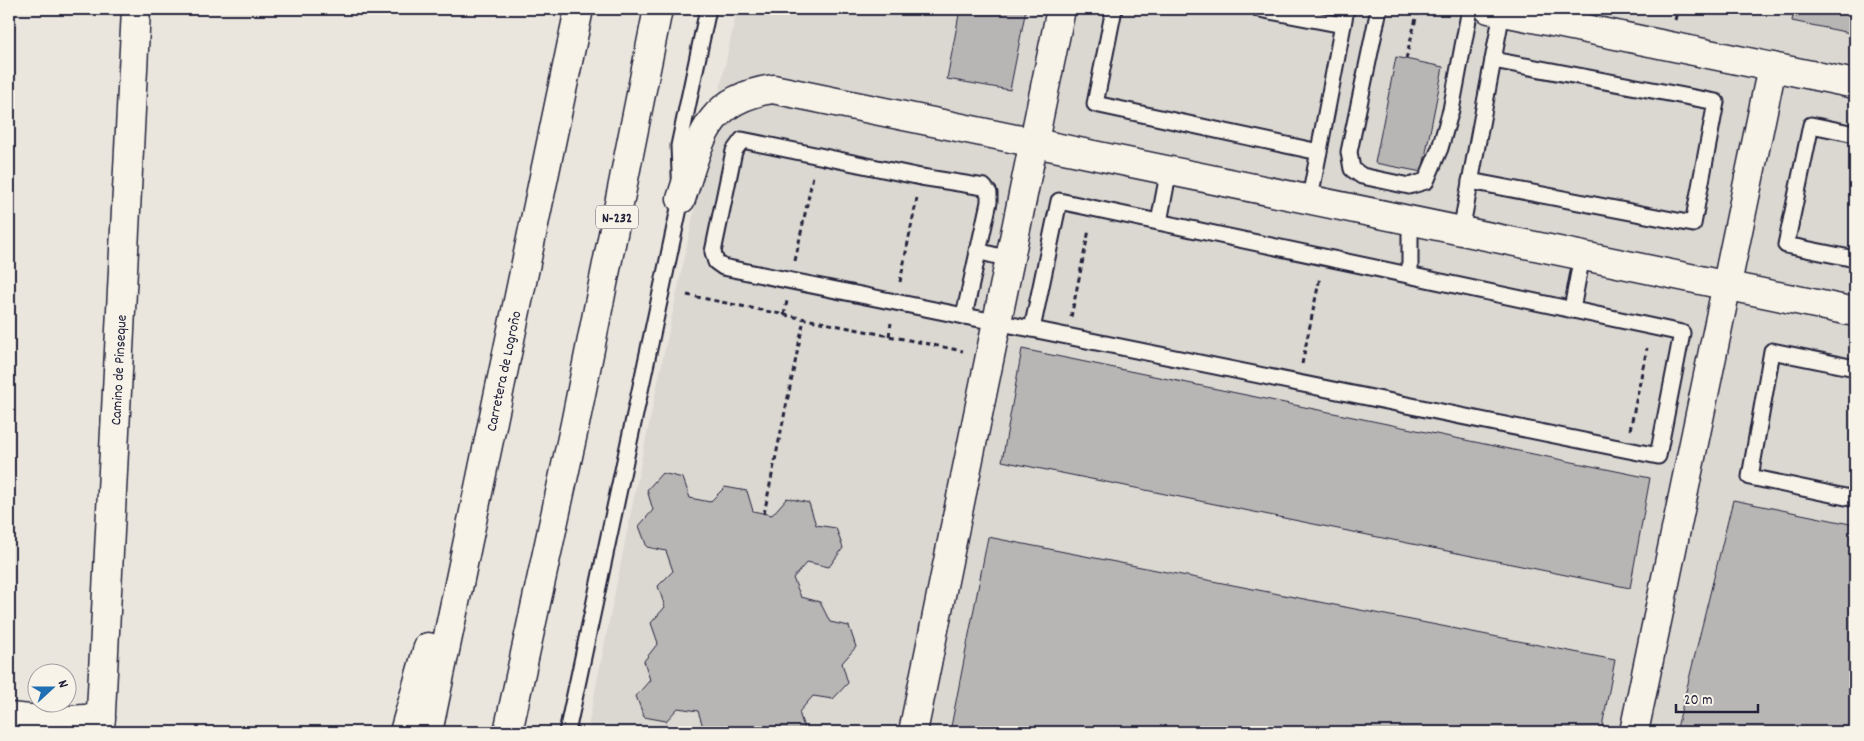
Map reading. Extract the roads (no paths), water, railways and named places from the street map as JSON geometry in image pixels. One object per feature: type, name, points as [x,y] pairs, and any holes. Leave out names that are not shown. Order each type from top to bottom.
[{"type":"main road","name":"Camino de Pinseque","points":[[101,725],[136,9]]},
{"type":"main road","name":"Carretera de Logroño","points":[[428,732],[579,9]]},
{"type":"main road","name":"N-232","points":[[508,732],[575,424],[658,9]]},
{"type":"main road","points":[[913,732],[1060,9]]},
{"type":"main road","points":[[1495,10],[1855,84]]},
{"type":"main road","points":[[1634,732],[1772,67]]},
{"type":"main road","points":[[681,199],[708,124],[721,110],[736,100],[755,92],[773,89],[1310,198],[1855,312]]},
{"type":"main road","points":[[404,732],[496,405]]},
{"type":"main road","points":[[521,732],[575,424]]},
{"type":"main road","points":[[9,717],[101,725]]},
{"type":"lane","points":[[567,732],[681,199],[679,146],[708,9]]},
{"type":"lane","points":[[1114,9],[1095,104],[1319,152]]},
{"type":"lane","points":[[1259,9],[1343,25]]},
{"type":"lane","points":[[1310,198],[1346,9]]},
{"type":"lane","points":[[1379,9],[1349,152],[1350,162],[1352,169],[1362,176],[1409,186],[1426,181],[1440,148],[1451,110],[1470,9]]},
{"type":"lane","points":[[1461,230],[1493,60],[1495,10]]},
{"type":"lane","points":[[1470,181],[1693,224],[1706,157],[1716,102],[1493,60]]},
{"type":"lane","points":[[1855,134],[1811,125],[1786,244],[1855,259]]},
{"type":"lane","points":[[964,316],[989,193],[984,187],[921,177],[742,140],[734,152],[713,252],[716,262],[723,267],[791,279],[964,316],[1658,456],[1682,333],[1059,201],[1032,329]]},
{"type":"lane","points":[[1159,222],[1169,169]]},
{"type":"lane","points":[[1410,220],[1410,274]]},
{"type":"lane","points":[[977,251],[1009,259]]},
{"type":"lane","points":[[1572,309],[1582,256]]},
{"type":"lane","points":[[1855,368],[1772,351],[1750,477],[1855,499]]}]
